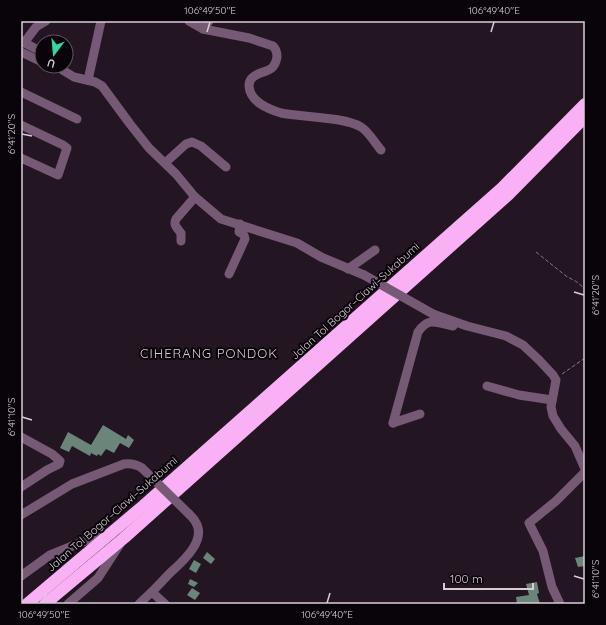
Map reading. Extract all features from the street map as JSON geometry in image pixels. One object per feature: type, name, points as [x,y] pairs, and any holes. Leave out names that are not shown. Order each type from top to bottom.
[{"type":"highway","name":"Jalan Tol Bogor–Ciawi–Sukabumi","points":[[26,604],[148,501],[502,188],[585,104]]},
{"type":"highway","name":"Jalan Tol Bogor–Ciawi–Sukabumi","points":[[45,604],[124,538],[508,195],[585,116]]},
{"type":"street","points":[[34,48],[23,42],[36,27],[46,21]]},
{"type":"street","points":[[88,80],[101,21]]},
{"type":"street","points":[[189,21],[203,29],[249,38],[269,44],[276,49],[277,57],[273,66],[267,72],[254,77],[250,82],[252,94],[261,104],[281,113],[340,120],[360,126],[366,131],[381,150]]},
{"type":"street","points":[[203,29],[209,21]]},
{"type":"street","points":[[21,52],[34,58]]},
{"type":"street","points":[[68,74],[99,84],[106,90],[137,133],[176,174],[195,197],[221,218],[297,243],[321,257],[364,275],[433,314],[467,326],[506,336],[519,343],[539,360],[553,375],[556,380],[551,409],[554,420],[575,446],[585,471],[556,501],[529,523],[543,551],[552,587],[560,604]]},
{"type":"street","points":[[21,92],[77,119]]},
{"type":"street","points":[[21,125],[63,144],[67,148],[58,175],[21,158]]},
{"type":"street","points":[[165,163],[186,144],[192,142],[201,146],[226,167]]},
{"type":"street","points":[[181,241],[181,233],[175,226],[174,222],[195,197]]},
{"type":"street","points":[[229,274],[245,239],[244,235],[239,232],[240,224]]},
{"type":"street","points":[[348,269],[375,250]]},
{"type":"street","points":[[420,414],[392,423],[418,332],[427,322],[457,327],[467,326]]},
{"type":"street","points":[[486,386],[519,395],[552,400]]},
{"type":"street","points":[[21,437],[52,454],[60,461],[59,464],[21,487]]},
{"type":"street","points":[[21,515],[72,484],[124,464],[136,464],[142,468],[195,521],[198,527],[198,534],[195,546],[185,558],[139,604]]},
{"type":"street","points":[[21,576],[50,555],[102,534],[105,538]]},
{"type":"street","points":[[68,604],[98,578],[124,538]]},
{"type":"street","points":[[152,592],[165,604]]},
{"type":"path","points":[[536,252],[585,289]]},
{"type":"path","points":[[556,380],[568,369],[585,358]]},
{"type":"building","points":[[103,425],[126,439],[128,435],[134,440],[129,448],[120,443],[114,453],[106,449],[101,456],[91,453],[90,456],[72,446],[69,452],[60,448],[68,432],[91,445]]},
{"type":"building","points":[[207,552],[215,559],[211,564],[203,558]]},
{"type":"building","points":[[585,556],[585,566],[578,567],[575,558]]},
{"type":"building","points":[[194,560],[201,564],[196,573],[189,569]]},
{"type":"building","points":[[190,579],[198,583],[194,587],[188,584]]},
{"type":"building","points":[[537,582],[539,593],[537,594],[540,604],[517,604],[516,597],[529,595],[526,584]]},
{"type":"building","points":[[192,588],[200,593],[195,600],[187,595]]},
{"type":"district","name":"CIHERANG PONDOK","points":[[209,353]]}]
